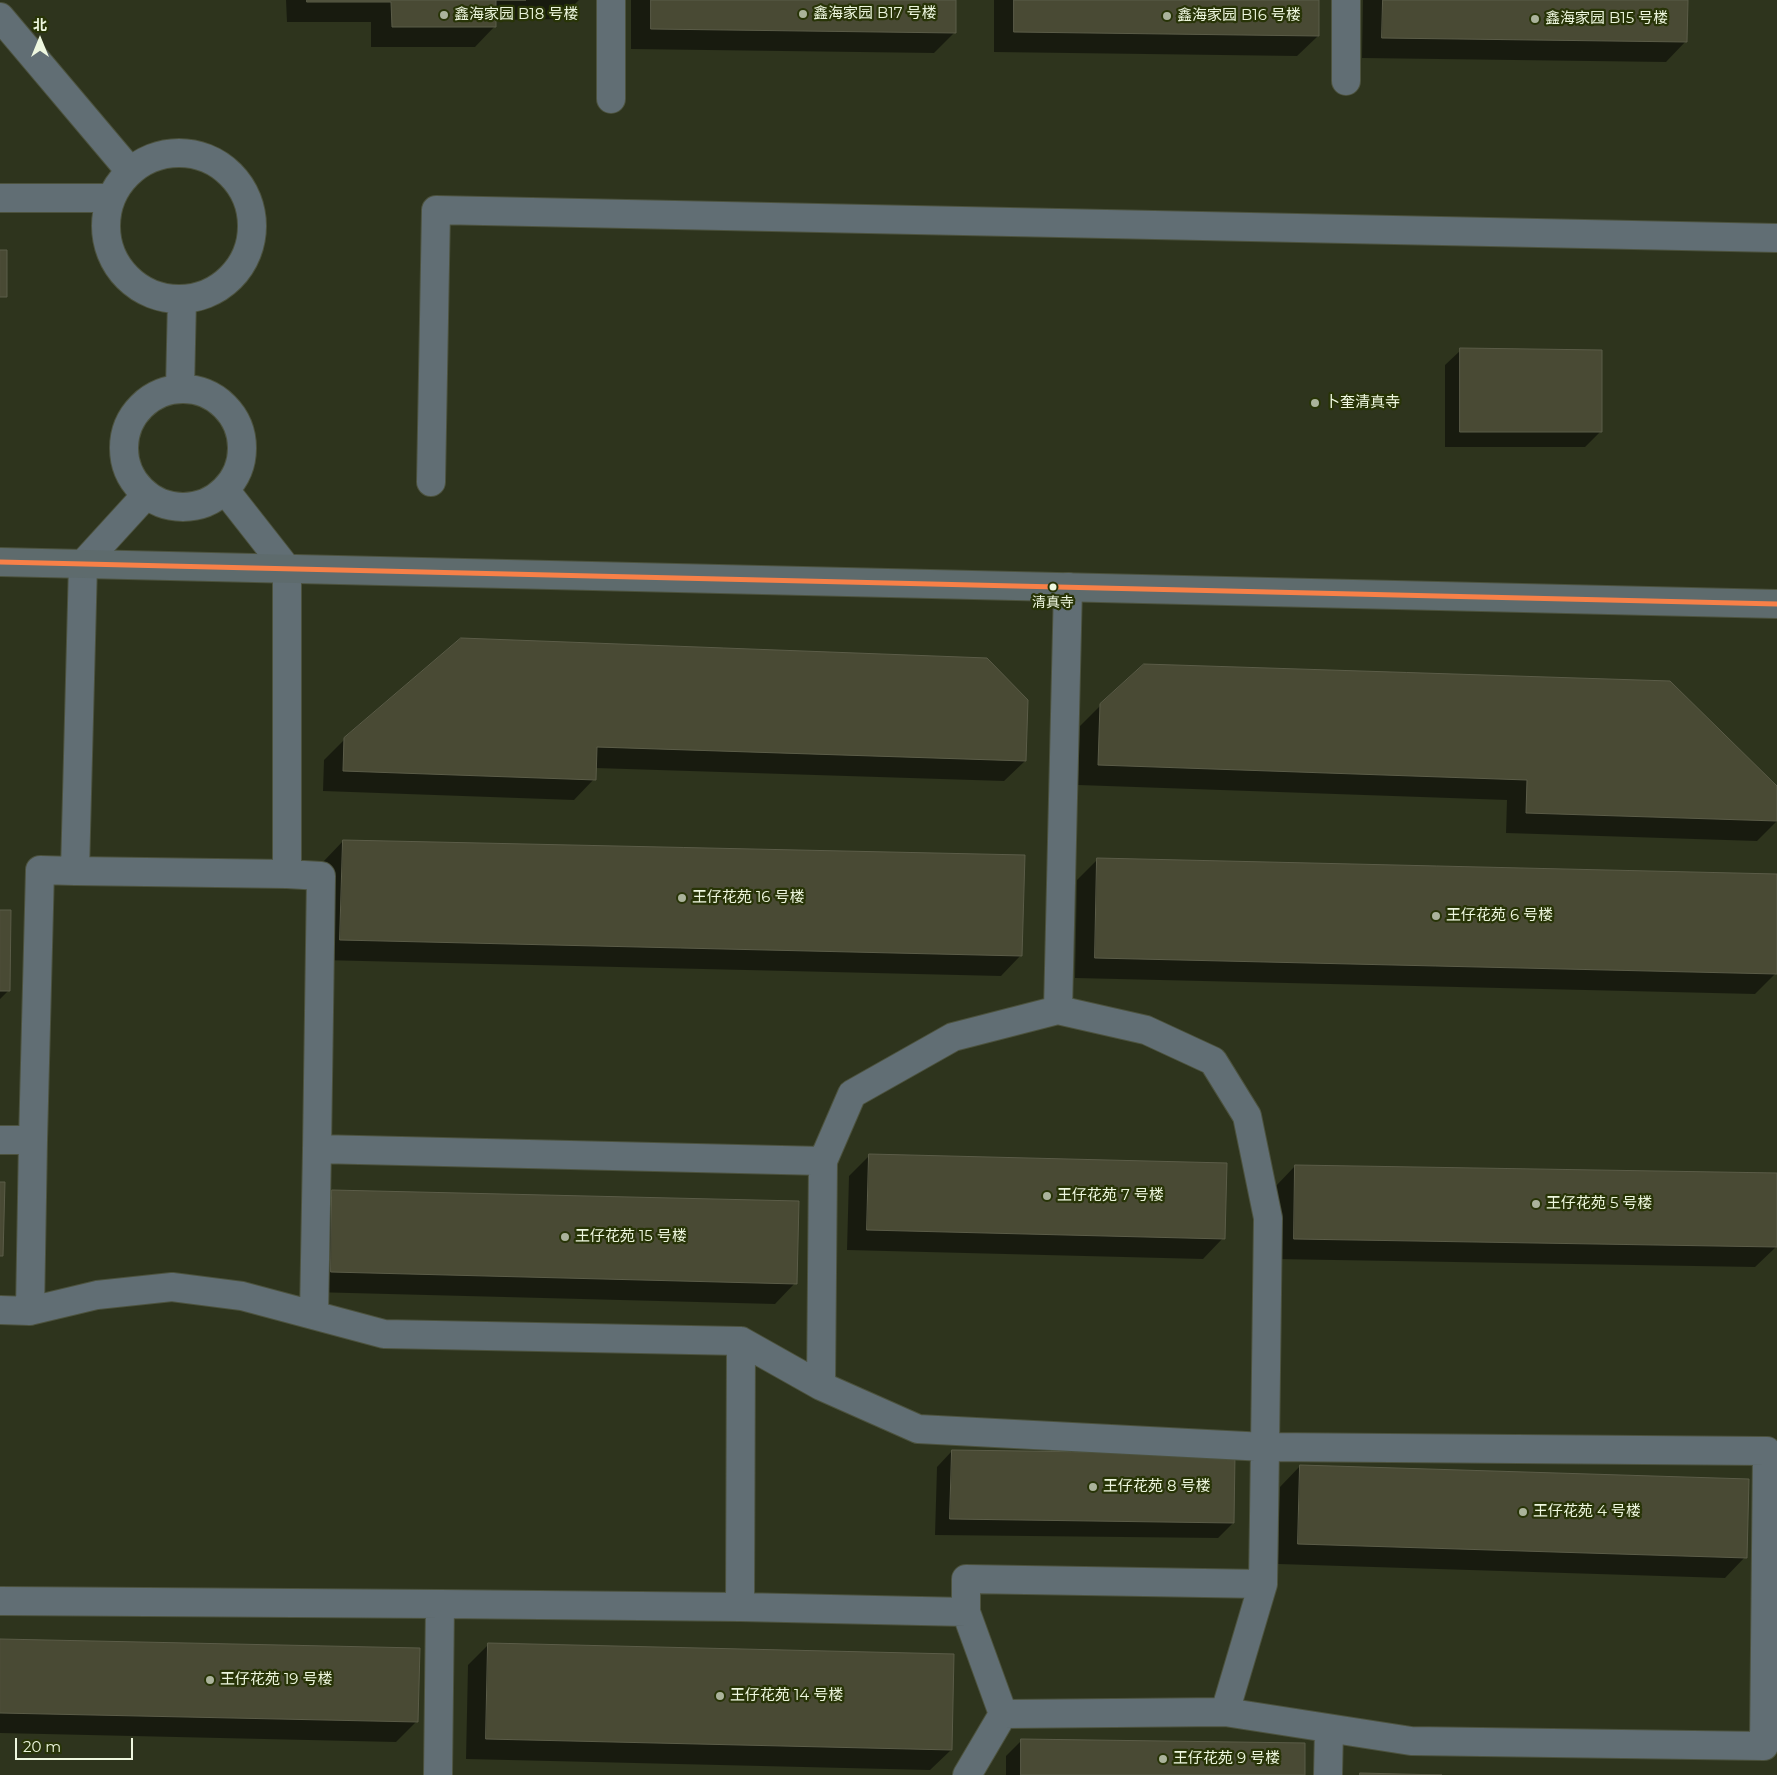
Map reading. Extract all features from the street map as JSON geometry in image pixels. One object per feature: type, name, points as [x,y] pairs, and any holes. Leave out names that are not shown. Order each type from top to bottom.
[{"type":"main road","points":[[0,562],[1777,604]]},
{"type":"street","points":[[611,0],[611,99]]},
{"type":"street","points":[[1346,0],[1346,81]]},
{"type":"street","points":[[0,17],[130,170]]},
{"type":"street","points":[[174,152],[198,155],[221,165],[238,182],[249,204],[252,228],[248,252],[236,273],[217,289],[194,298],[182,299],[170,299],[147,292],[127,278],[113,259],[106,236],[106,212],[114,190],[130,170],[150,158],[174,152]]},
{"type":"street","points":[[0,198],[111,198]]},
{"type":"street","points":[[431,482],[436,210],[1777,238]]},
{"type":"street","points":[[180,389],[182,299]]},
{"type":"street","points":[[180,389],[199,391],[216,399],[230,412],[239,428],[243,447],[240,465],[232,482],[225,490],[219,496],[202,505],[184,508],[164,505],[146,495],[132,479],[124,460],[124,440],[130,420],[143,404],[160,394],[180,389]]},
{"type":"street","points":[[225,490],[287,569],[288,874]]},
{"type":"street","points":[[74,871],[82,564],[146,495]]},
{"type":"street","points":[[1058,1010],[1068,587]]},
{"type":"street","points":[[30,1311],[40,870],[321,876],[314,1315]]},
{"type":"street","points":[[821,1386],[823,1161],[852,1094],[954,1037],[1058,1010],[1146,1030],[1213,1061],[1247,1116],[1268,1218],[1263,1584],[1225,1712]]},
{"type":"street","points":[[0,1140],[33,1140]]},
{"type":"street","points":[[317,1149],[823,1161]]},
{"type":"street","points":[[0,1310],[30,1311],[97,1295],[172,1286],[242,1296],[384,1334],[741,1341],[821,1386],[918,1429],[1265,1447],[1767,1451],[1771,1678],[1764,1746],[1411,1741],[1225,1712],[1003,1714]]},
{"type":"street","points":[[740,1607],[741,1341]]},
{"type":"street","points":[[1003,1714],[966,1612],[966,1579],[1263,1584]]},
{"type":"street","points":[[0,1601],[740,1607],[966,1612]]},
{"type":"street","points":[[438,1775],[440,1604]]},
{"type":"street","points":[[967,1775],[1003,1714]]},
{"type":"street","points":[[1328,1775],[1329,1729]]},
{"type":"building","name":"鑫海家园 B18 号楼","points":[[307,0],[496,0],[496,27],[392,27],[391,2],[307,2]]},
{"type":"building","name":"鑫海家园 B17 号楼","points":[[651,0],[956,0],[956,33],[651,29]]},
{"type":"building","name":"鑫海家园 B16 号楼","points":[[1014,0],[1319,0],[1319,36],[1014,32]]},
{"type":"building","name":"鑫海家园 B15 号楼","points":[[1383,0],[1688,0],[1687,42],[1382,38]]},
{"type":"building","points":[[0,250],[7,250],[7,297],[0,297]]},
{"type":"building","points":[[1460,348],[1602,350],[1602,432],[1460,432]]},
{"type":"building","points":[[461,638],[987,658],[1028,700],[1026,761],[597,747],[596,780],[343,771],[344,738]]},
{"type":"building","points":[[1144,664],[1670,681],[1777,786],[1777,821],[1526,813],[1527,780],[1098,765],[1100,704]]},
{"type":"building","name":"王仔花苑 16 号楼","points":[[343,840],[1025,855],[1022,956],[340,940]]},
{"type":"building","name":"王仔花苑 6 号楼","points":[[1097,858],[1777,874],[1777,974],[1095,958]]},
{"type":"building","points":[[0,910],[11,910],[10,991],[0,991]]},
{"type":"building","name":"王仔花苑 7 号楼","points":[[869,1154],[1227,1163],[1225,1239],[867,1230]]},
{"type":"building","name":"王仔花苑 5 号楼","points":[[1295,1165],[1777,1173],[1777,1247],[1294,1239]]},
{"type":"building","points":[[0,1182],[5,1182],[3,1256],[0,1256]]},
{"type":"building","name":"王仔花苑 15 号楼","points":[[332,1190],[799,1201],[797,1284],[331,1272]]},
{"type":"building","name":"王仔花苑 8 号楼","points":[[952,1450],[1235,1454],[1234,1523],[950,1519]]},
{"type":"building","name":"王仔花苑 4 号楼","points":[[1300,1465],[1749,1479],[1747,1558],[1298,1544]]},
{"type":"building","name":"王仔花苑 19 号楼","points":[[0,1639],[420,1648],[418,1722],[0,1713]]},
{"type":"building","name":"王仔花苑 14 号楼","points":[[488,1643],[954,1654],[952,1750],[486,1739]]},
{"type":"building","name":"王仔花苑 9 号楼","points":[[1021,1739],[1305,1743],[1305,1775],[1021,1775]]},
{"type":"building","points":[[1360,1773],[1442,1775],[1360,1775]]},
{"type":"transit line","points":[[0,562],[1777,604]]},
{"type":"place","name":"鑫海家园 B17 号楼","points":[[803,14]]},
{"type":"place","name":"鑫海家园 B18 号楼","points":[[444,15]]},
{"type":"place","name":"鑫海家园 B16 号楼","points":[[1167,16]]},
{"type":"place","name":"鑫海家园 B15 号楼","points":[[1535,19]]},
{"type":"place","name":"卜奎清真寺","points":[[1315,403]]},
{"type":"place","name":"清真寺","points":[[1053,587]]},
{"type":"place","name":"王仔花苑 16 号楼","points":[[682,898]]},
{"type":"place","name":"王仔花苑 6 号楼","points":[[1436,916]]},
{"type":"place","name":"王仔花苑 7 号楼","points":[[1047,1196]]},
{"type":"place","name":"王仔花苑 5 号楼","points":[[1536,1204]]},
{"type":"place","name":"王仔花苑 15 号楼","points":[[565,1237]]},
{"type":"place","name":"王仔花苑 8 号楼","points":[[1093,1487]]},
{"type":"place","name":"王仔花苑 4 号楼","points":[[1523,1512]]},
{"type":"place","name":"王仔花苑 19 号楼","points":[[210,1680]]},
{"type":"place","name":"王仔花苑 14 号楼","points":[[720,1696]]},
{"type":"place","name":"王仔花苑 9 号楼","points":[[1163,1759]]}]
